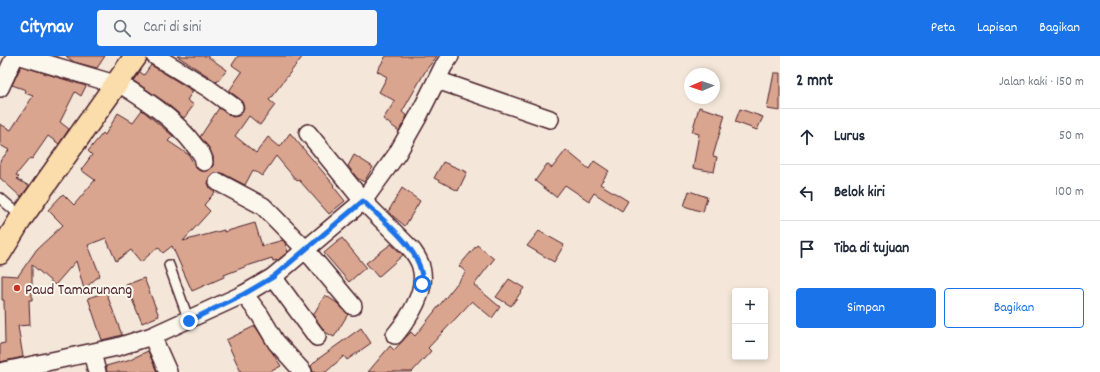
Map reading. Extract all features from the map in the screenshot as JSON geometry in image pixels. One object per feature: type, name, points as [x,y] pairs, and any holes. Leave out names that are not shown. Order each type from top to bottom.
[{"type":"main road","points":[[0,253],[22,218],[136,56]]},
{"type":"street","points":[[21,56],[116,83],[162,111],[184,131],[203,156],[204,162]]},
{"type":"street","points":[[155,56],[208,88],[234,107]]},
{"type":"street","points":[[0,372],[92,353],[152,336],[189,321],[244,294],[273,277],[305,248],[363,201],[397,154],[450,56]]},
{"type":"street","points":[[0,88],[8,63]]},
{"type":"street","points":[[437,80],[550,119]]},
{"type":"street","points":[[308,133],[363,201],[412,250],[421,266],[423,275],[419,294],[408,319],[395,335]]},
{"type":"street","points":[[218,182],[263,206],[305,248],[353,306]]},
{"type":"street","points":[[273,277],[317,337]]},
{"type":"street","points":[[244,294],[260,315],[276,342],[303,372]]},
{"type":"street","points":[[152,336],[168,372]]},
{"type":"street","points":[[92,353],[97,372]]},
{"type":"lane","points":[[0,198],[22,218]]},
{"type":"lane","points":[[169,265],[189,321]]},
{"type":"building","points":[[66,56],[105,56],[97,68],[74,62]]},
{"type":"building","points":[[177,56],[207,56],[227,70],[217,82]]},
{"type":"building","points":[[238,56],[303,56],[269,100],[275,105],[260,125],[249,116],[235,136],[256,153],[268,137],[280,147],[290,133],[334,185],[333,186],[345,201],[329,214],[299,180],[297,181],[276,156],[262,176],[253,170],[245,185],[222,173],[213,173],[209,177],[208,183],[210,188],[215,192],[204,205],[210,211],[183,241],[224,230],[224,232],[255,223],[262,246],[283,240],[288,252],[278,260],[273,261],[272,258],[247,266],[224,275],[224,277],[192,291],[172,246],[163,253],[158,247],[141,262],[131,250],[116,261],[106,238],[88,245],[100,275],[84,289],[76,261],[55,285],[32,265],[32,300],[29,300],[30,325],[18,326],[23,357],[0,362],[0,344],[5,343],[2,275],[18,276],[37,249],[63,225],[48,210],[63,194],[74,205],[95,180],[81,170],[92,155],[88,151],[103,133],[105,135],[118,113],[133,122],[142,110],[173,136],[168,141],[189,155],[196,168],[200,171],[209,170],[213,166],[213,157],[209,148],[200,137],[219,108],[233,117],[238,116],[244,108],[240,99],[229,91],[242,72],[232,65]]},
{"type":"building","points":[[386,56],[437,56],[426,70],[402,112],[407,116],[399,131],[383,119],[395,101],[379,92],[387,77],[377,71]]},
{"type":"building","points":[[151,65],[193,91],[187,100],[194,105],[184,118],[165,102],[134,81],[140,72],[144,75]]},
{"type":"building","points":[[21,66],[86,86],[81,96],[75,92],[60,122],[69,129],[59,144],[48,136],[32,159],[30,158],[16,175],[19,177],[17,179],[29,186],[21,197],[0,178],[0,161],[9,150],[0,145],[0,124],[11,130],[33,96],[25,93],[26,90],[12,85]]},
{"type":"building","points":[[774,73],[780,73],[780,111],[767,109]]},
{"type":"building","points":[[699,107],[725,115],[713,156],[717,157],[714,172],[693,168],[699,134],[692,132]]},
{"type":"building","points":[[740,109],[763,117],[757,130],[735,122]]},
{"type":"building","points":[[566,150],[589,169],[594,161],[609,171],[600,184],[628,201],[622,211],[594,193],[589,201],[565,185],[556,197],[535,181],[547,164],[552,168]]},
{"type":"building","points":[[354,155],[373,167],[364,182],[357,178],[348,166]]},
{"type":"building","points":[[443,162],[467,172],[458,191],[434,178]]},
{"type":"building","points":[[402,188],[420,201],[405,226],[388,212]]},
{"type":"building","points":[[689,191],[707,197],[703,212],[684,206]]},
{"type":"building","points":[[539,231],[564,245],[554,262],[527,246]]},
{"type":"building","points":[[342,238],[366,267],[349,282],[324,253]]},
{"type":"building","points":[[391,244],[403,255],[378,277],[366,263]]},
{"type":"building","points":[[477,245],[494,259],[474,285],[500,307],[492,318],[472,301],[428,348],[431,351],[412,372],[368,372],[390,346],[394,350],[411,332],[415,336],[466,272],[459,266]]},
{"type":"building","points":[[144,278],[159,316],[142,323],[126,285]]},
{"type":"building","points":[[509,279],[524,288],[511,306],[496,297]]},
{"type":"building","points":[[106,292],[122,335],[102,340],[88,298]]},
{"type":"building","points":[[325,295],[337,303],[348,314],[334,337],[325,332],[313,315]]},
{"type":"building","points":[[255,326],[281,366],[270,372],[241,372],[226,340]]},
{"type":"building","points":[[361,328],[371,343],[347,360],[344,356],[326,372],[313,372],[311,366],[318,359]]},
{"type":"building","points":[[148,351],[157,372],[107,372],[106,366],[131,359]]},
{"type":"place","name":"Paud Tamarunang","points":[[17,288]]},
{"type":"route","points":[[189,321],[244,294],[273,277],[305,248],[363,201],[412,250],[421,266],[423,275],[422,284]]}]
